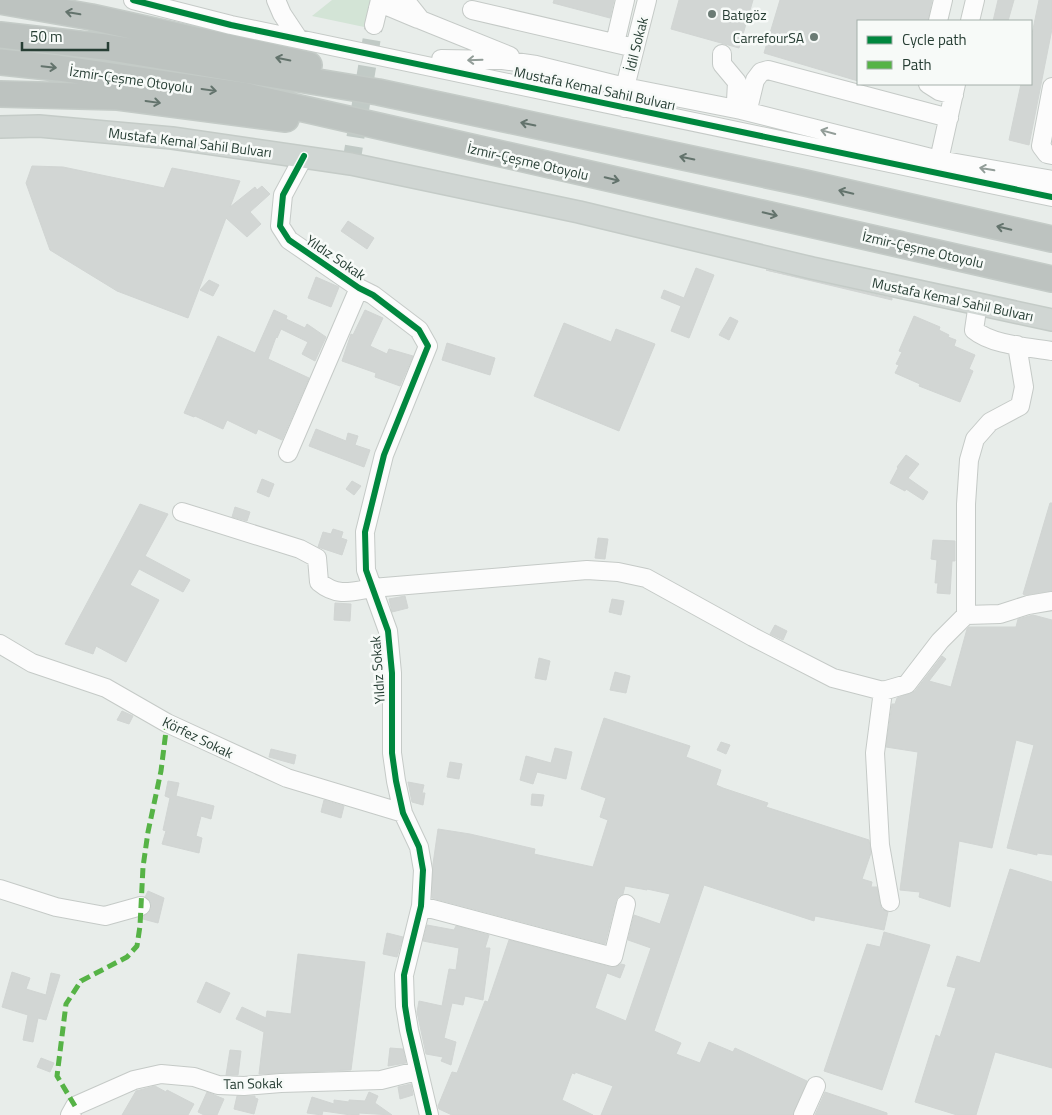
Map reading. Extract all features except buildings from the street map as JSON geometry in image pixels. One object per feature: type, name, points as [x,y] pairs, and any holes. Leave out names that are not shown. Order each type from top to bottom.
[{"type":"highway","points":[[0,1],[91,17],[330,69],[378,92]]},
{"type":"highway","name":"İzmir-Çeşme Otoyolu","points":[[0,35],[105,47],[378,92],[795,181],[1052,239]]},
{"type":"highway","name":"İzmir-Çeşme Otoyolu","points":[[0,62],[58,68],[242,95],[1052,279]]},
{"type":"highway","points":[[0,83],[21,83],[237,114],[410,134]]},
{"type":"highway","points":[[0,94],[118,97]]},
{"type":"main road","name":"Mustafa Kemal Sahil Bulvarı","points":[[0,127],[39,126],[172,138],[351,164],[579,212],[812,268],[1052,320]]},
{"type":"street","name":"Mustafa Kemal Sahil Bulvarı","points":[[133,0],[231,25],[1052,197]]},
{"type":"street","points":[[276,0],[282,14],[298,38]]},
{"type":"street","points":[[405,0],[421,20]]},
{"type":"street","points":[[615,43],[625,0]]},
{"type":"street","name":"İdil Sokak","points":[[625,87],[647,0]]},
{"type":"street","points":[[938,20],[943,0]]},
{"type":"street","points":[[970,20],[975,0]]},
{"type":"street","points":[[374,25],[379,4],[477,44],[536,65]]},
{"type":"street","points":[[472,10],[636,48]]},
{"type":"street","points":[[722,54],[722,64],[737,82],[736,101],[741,110],[749,104],[755,80],[761,72],[768,70],[948,118]]},
{"type":"street","points":[[384,56],[465,61],[503,60],[536,65],[625,87]]},
{"type":"street","points":[[930,85],[939,91],[955,89],[939,160]]},
{"type":"street","name":"Mustafa Kemal Sahil Bulvarı","points":[[624,108],[625,87],[741,110],[939,160],[1052,180]]},
{"type":"street","points":[[1052,87],[1041,146],[1047,154],[1052,155]]},
{"type":"street","name":"Yıldız Sokak","points":[[304,156],[283,195],[280,226],[289,240],[359,288],[373,295],[419,330],[428,346],[384,455],[365,532],[366,570],[388,631],[392,673],[392,753],[403,813],[419,847],[423,870],[421,906],[404,975],[405,1006],[417,1071],[429,1115]]},
{"type":"street","points":[[288,453],[359,288]]},
{"type":"street","points":[[978,304],[974,330],[980,335],[1017,345],[1052,351]]},
{"type":"street","points":[[966,615],[966,504],[969,460],[975,439],[990,422],[1020,406],[1024,387],[1017,345]]},
{"type":"street","points":[[182,512],[300,549],[318,558],[319,582],[327,588],[345,594],[372,588],[587,570],[618,572],[646,578],[753,637],[833,678],[883,691],[907,684],[940,641],[966,615],[1000,614],[1028,605],[1052,601]]},
{"type":"street","name":"Körfez Sokak","points":[[0,644],[32,664],[106,688],[167,723],[287,778],[403,813]]},
{"type":"street","points":[[883,691],[876,761],[880,845],[890,902]]},
{"type":"street","points":[[0,889],[56,907],[105,916],[141,906]]},
{"type":"street","points":[[421,906],[613,957],[626,904]]},
{"type":"street","name":"Tan Sokak","points":[[70,1115],[75,1106],[134,1080],[161,1074],[194,1077],[218,1084],[244,1086],[381,1080],[417,1071]]},
{"type":"street","points":[[803,1115],[816,1086]]},
{"type":"green space","points":[[332,0],[376,0],[369,28],[312,16]]},
{"type":"tunnel","points":[[351,164],[374,25]]},
{"type":"marked path","points":[[75,1106],[57,1076],[66,1004],[81,981],[127,957],[137,946],[143,867],[148,832],[161,771],[167,723]]},
{"type":"cycle path","points":[[133,0],[231,25],[1052,197]]},
{"type":"cycle path","points":[[304,156],[283,195],[280,226],[289,240],[359,288],[373,295],[419,330],[428,346],[384,455],[365,532],[366,570],[388,631],[392,673],[392,753],[396,781],[403,813],[419,847],[423,870],[421,906],[404,975],[405,1006],[409,1030],[429,1115]]},
{"type":"place","name":"Batıgöz","points":[[712,14]]},
{"type":"place","name":"CarrefourSA","points":[[814,37]]}]
